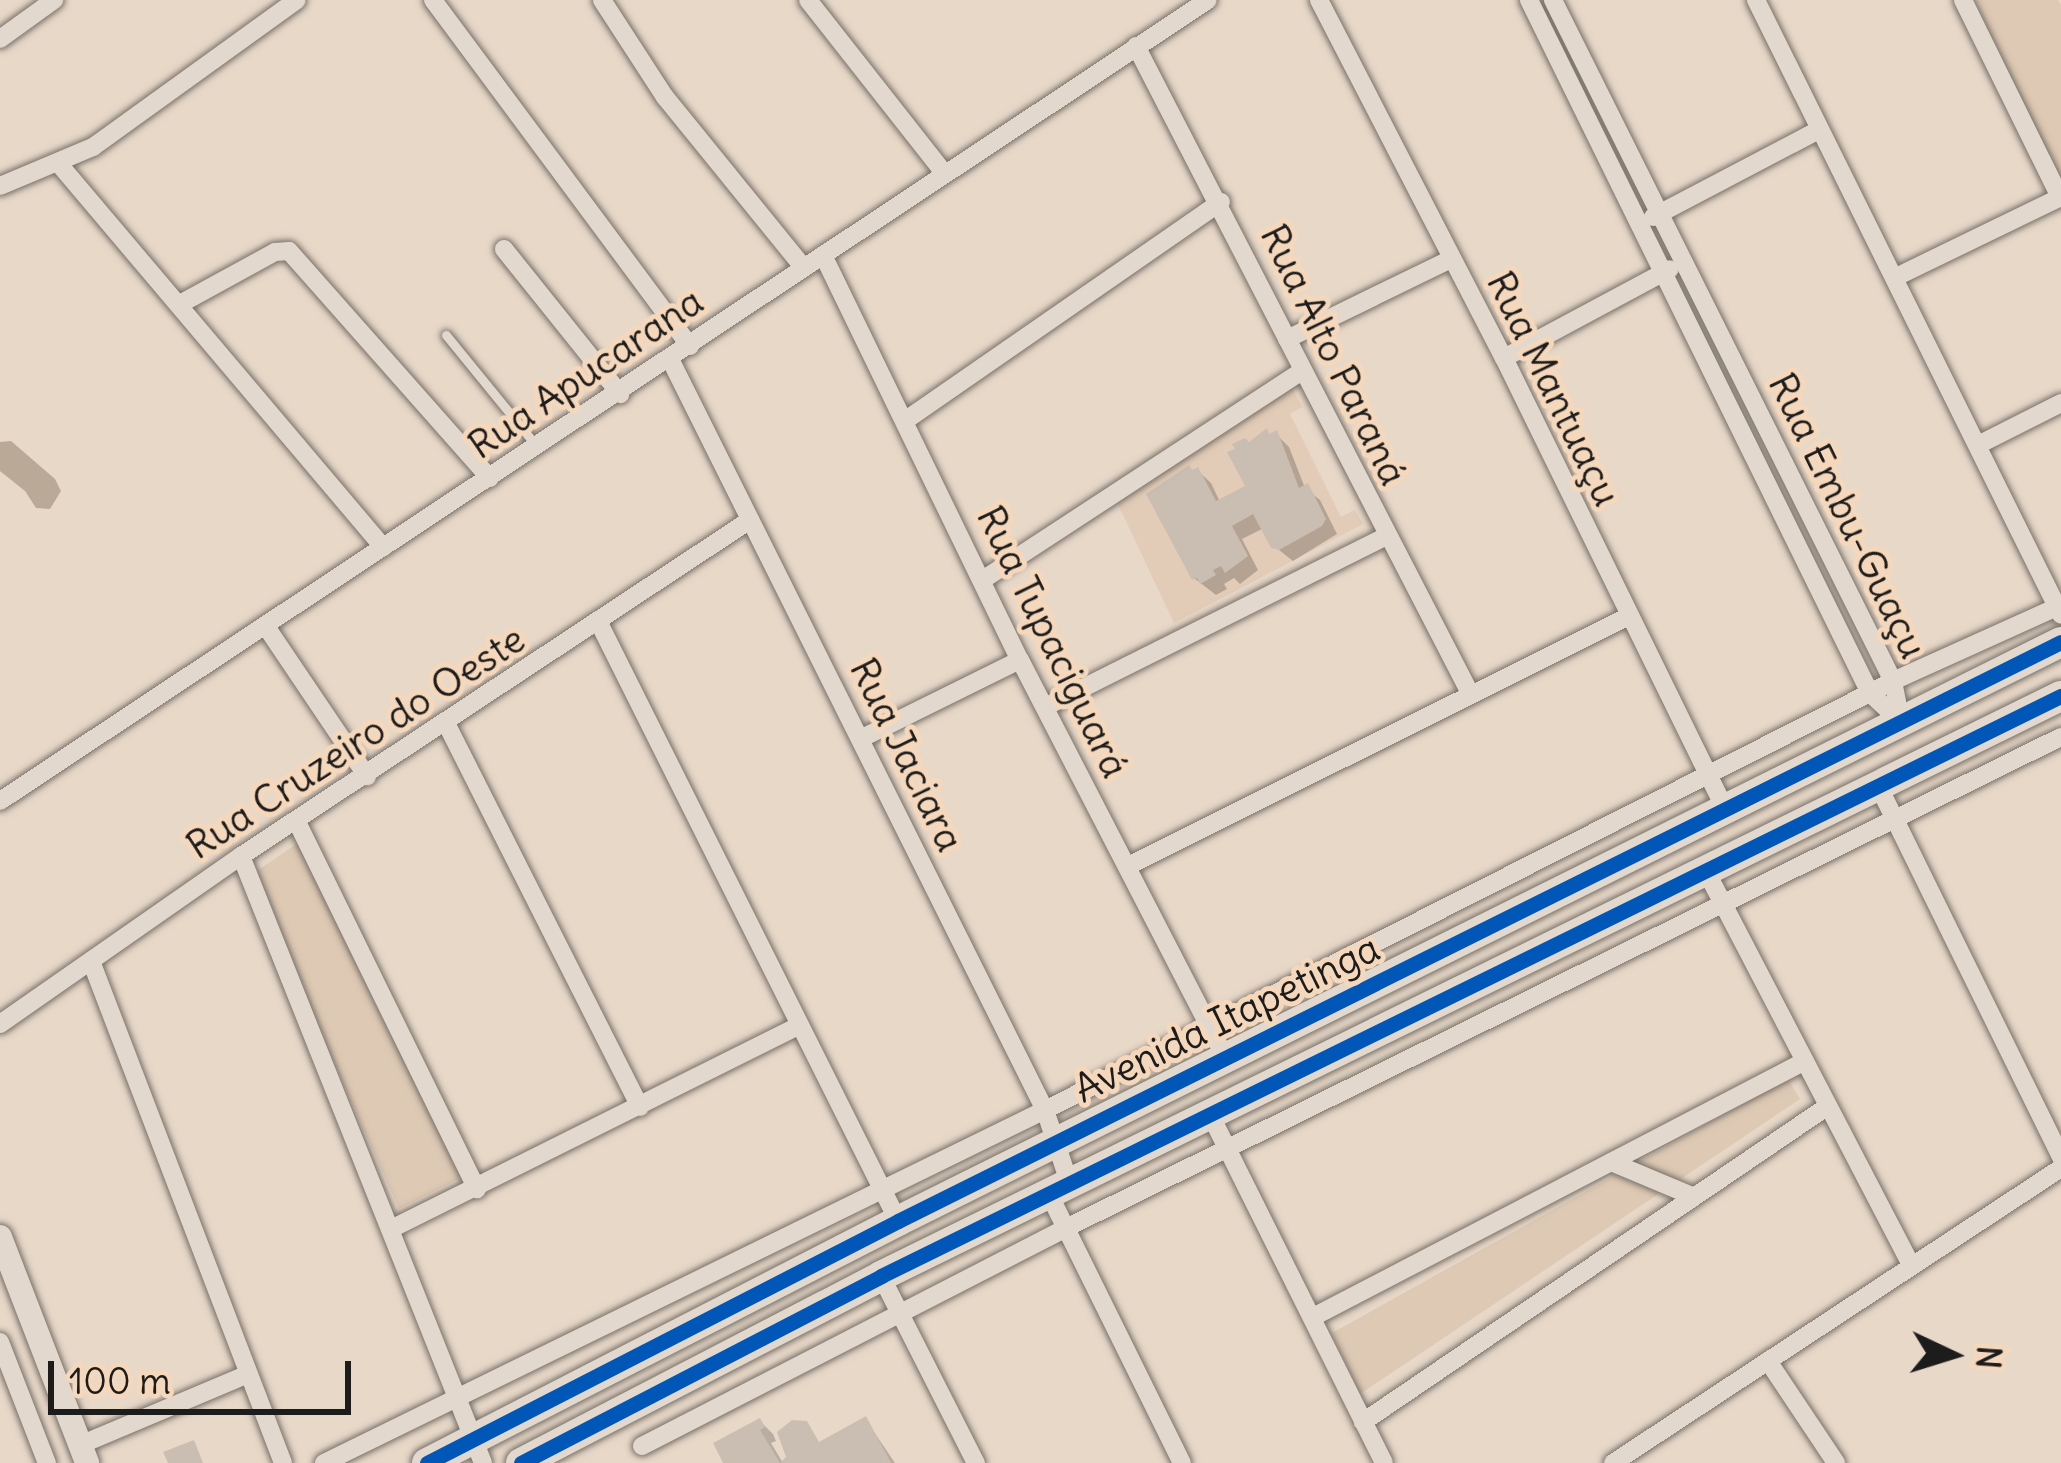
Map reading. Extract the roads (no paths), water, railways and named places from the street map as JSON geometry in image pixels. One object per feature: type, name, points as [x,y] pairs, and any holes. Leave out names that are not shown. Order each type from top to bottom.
[{"type":"main road","name":"Avenida Itapetinga","points":[[427,1463],[477,1451],[898,1221],[2061,642]]},
{"type":"main road","name":"Avenida Itapetinga","points":[[521,1463],[880,1276],[1212,1118],[2049,702]]},
{"type":"main road","points":[[1900,722],[1922,764]]},
{"type":"main road","points":[[1552,895],[1573,938]]},
{"type":"street","points":[[0,40],[54,0]]},
{"type":"street","points":[[433,0],[690,346]]},
{"type":"street","points":[[602,0],[664,97],[804,268]]},
{"type":"street","points":[[808,0],[945,174]]},
{"type":"street","name":"Rua Apucarana","points":[[0,801],[1208,0]]},
{"type":"street","name":"Rua Mantuaçu","points":[[1319,0],[1504,358],[1725,809]]},
{"type":"street","name":"Rua Embu-Guaçu","points":[[1528,0],[1870,693],[1900,722]]},
{"type":"street","name":"Rua Embu-Guaçu","points":[[1553,0],[1893,681],[1900,722]]},
{"type":"street","points":[[1756,0],[2060,609]]},
{"type":"street","points":[[1896,278],[2061,197],[1963,0]]},
{"type":"street","points":[[0,186],[59,164],[123,128],[287,3]]},
{"type":"street","name":"Rua Alto Paraná","points":[[1136,46],[1221,202],[1302,371],[1470,693]]},
{"type":"street","points":[[1639,224],[1819,130]]},
{"type":"street","points":[[59,164],[383,548]]},
{"type":"street","points":[[906,420],[1221,202]]},
{"type":"street","points":[[504,248],[620,394]]},
{"type":"street","points":[[180,304],[275,252],[293,254],[490,478]]},
{"type":"street","name":"Rua Tupaciguará","points":[[823,255],[1020,660],[1225,1057]]},
{"type":"street","points":[[1287,339],[1450,259]]},
{"type":"street","points":[[1504,358],[1684,261]]},
{"type":"street","name":"Rua Jaciara","points":[[670,359],[1045,1110],[1057,1141],[1064,1229],[1182,1463]]},
{"type":"street","points":[[984,579],[1302,371]]},
{"type":"street","points":[[1980,444],[2061,403]]},
{"type":"street","name":"Rua Cruzeiro do Oeste","points":[[0,1024],[241,856],[447,725],[751,520]]},
{"type":"street","points":[[1045,707],[1387,536]]},
{"type":"street","name":"Avenida Itapetinga","points":[[324,1463],[456,1402],[880,1186],[1045,1110],[1208,1023],[1709,778],[1893,681],[2060,609]]},
{"type":"street","points":[[1128,866],[1627,617]]},
{"type":"street","points":[[599,623],[898,1221]]},
{"type":"street","points":[[267,628],[367,776]]},
{"type":"street","points":[[862,738],[1020,660]]},
{"type":"street","points":[[642,1446],[1064,1229],[1724,901],[2058,745],[2049,702]]},
{"type":"street","points":[[447,725],[640,1107]]},
{"type":"street","points":[[1878,785],[2061,1157]]},
{"type":"street","points":[[297,822],[477,1189]]},
{"type":"street","points":[[241,856],[477,1451]]},
{"type":"street","points":[[1706,871],[1911,1264]]},
{"type":"street","points":[[91,961],[283,1463]]},
{"type":"street","points":[[392,1229],[798,1026]]},
{"type":"street","points":[[1315,1316],[1805,1061]]},
{"type":"street","points":[[1363,1422],[1690,1195],[1828,1106]]},
{"type":"street","points":[[1212,1118],[1315,1316],[1384,1463]]},
{"type":"street","points":[[1611,1162],[1690,1195]]},
{"type":"street","points":[[1612,1463],[2061,1168]]},
{"type":"street","points":[[0,1237],[83,1454],[248,1374]]},
{"type":"street","points":[[880,1276],[976,1463]]},
{"type":"street","points":[[0,1342],[47,1463]]},
{"type":"street","points":[[1768,1361],[1836,1463]]},
{"type":"lane","points":[[446,335],[538,448]]}]
